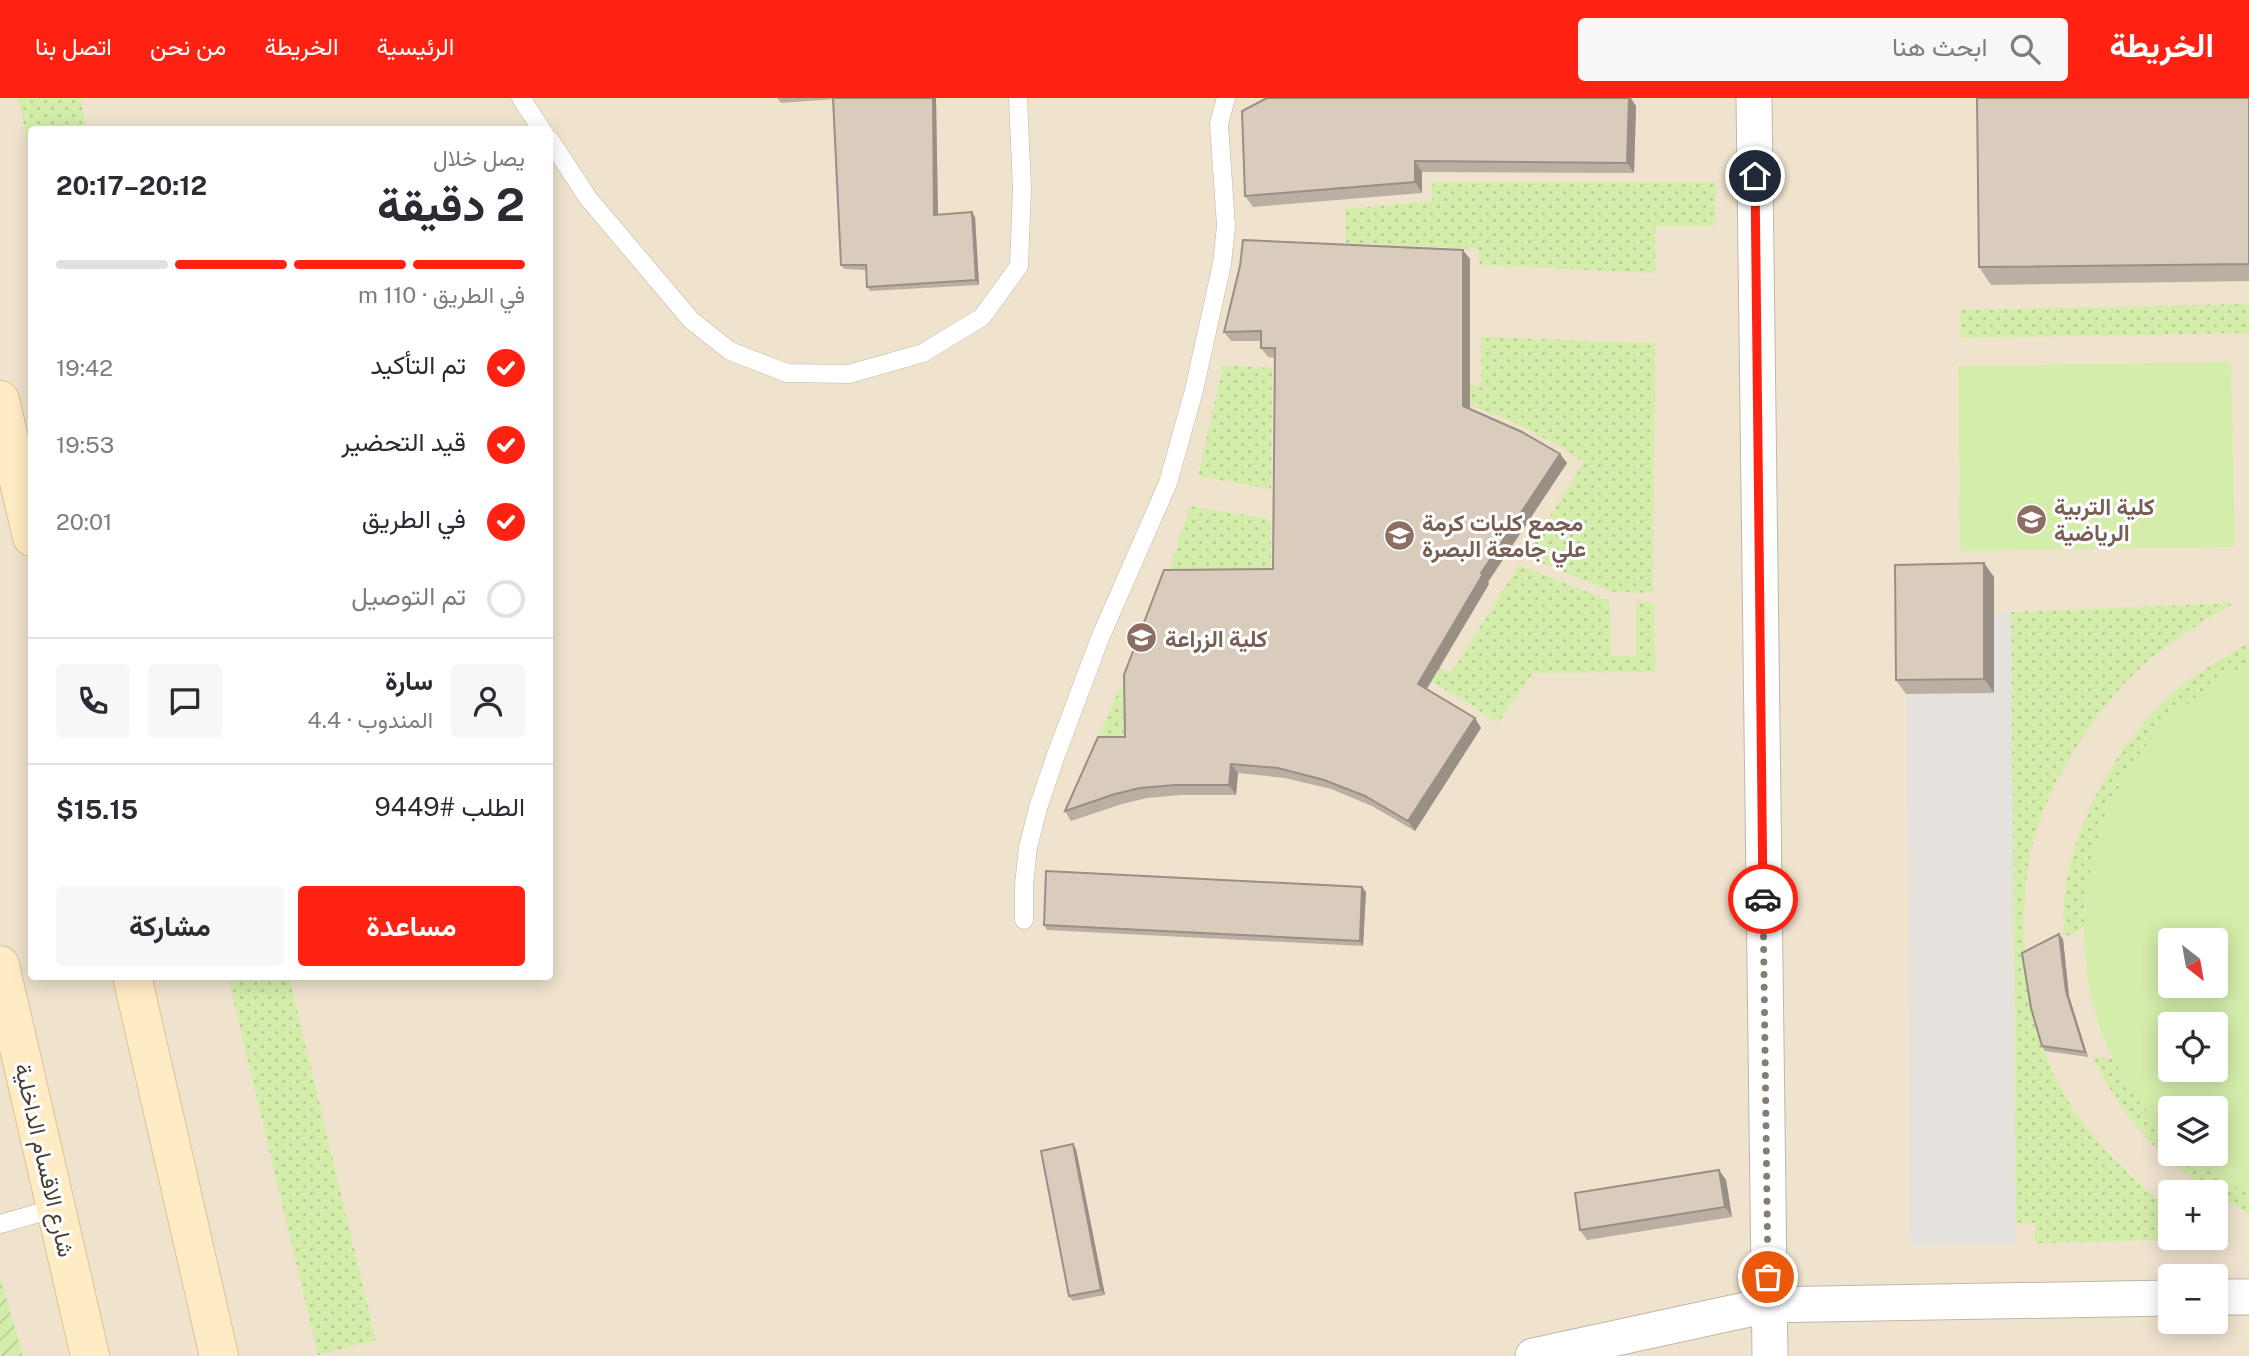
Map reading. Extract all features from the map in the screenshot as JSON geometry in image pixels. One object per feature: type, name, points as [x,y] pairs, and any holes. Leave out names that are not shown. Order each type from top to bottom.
[{"type":"street","points":[[1755,98],[1770,1356]]},
{"type":"street","points":[[0,400],[28,520]]},
{"type":"street","name":"شارع الاقسام الداخلية","points":[[0,965],[90,1356]]},
{"type":"street","points":[[133,980],[219,1356]]},
{"type":"street","points":[[2228,1297],[2249,1297]]},
{"type":"street","points":[[1533,1356],[1768,1305],[2158,1298]]},
{"type":"lane","points":[[521,98],[539,126]]},
{"type":"lane","points":[[553,145],[588,198],[691,320],[730,351],[787,373],[849,374],[923,353],[982,317],[1018,265],[1023,189],[1018,98]]},
{"type":"lane","points":[[1024,920],[1028,848],[1039,805],[1100,638],[1168,483],[1194,390],[1224,251],[1226,226],[1219,124],[1226,98]]},
{"type":"lane","points":[[0,1224],[56,1208]]},
{"type":"shaded area","name":"مجمع كليات كرمة علي جامعة البصرة","points":[[0,98],[2249,98],[2249,1356],[0,1356]]},
{"type":"shaded area","points":[[2011,612],[2016,1244],[1911,1246],[1906,694],[1993,693],[1994,613]]},
{"type":"green space","points":[[18,98],[80,98],[86,126],[28,126],[28,143]]},
{"type":"green space","points":[[1432,182],[1716,182],[1715,226],[1655,226],[1655,273],[1480,265],[1479,249],[1346,243],[1345,209],[1432,201]]},
{"type":"green space","points":[[2249,304],[2249,333],[1961,338],[1960,310]]},
{"type":"green space","points":[[1481,337],[1655,343],[1653,593],[1614,592],[1525,556],[1584,462],[1516,423],[1472,406],[1412,391],[1358,360],[1481,387]]},
{"type":"green space","points":[[2231,362],[2235,547],[1960,551],[1958,366]]},
{"type":"green space","points":[[1223,365],[1272,368],[1271,489],[1198,476]]},
{"type":"green space","points":[[1190,506],[1270,519],[1271,569],[1169,571]]},
{"type":"green space","points":[[1519,565],[1610,601],[1611,656],[1636,656],[1636,602],[1654,603],[1655,672],[1533,673],[1498,723],[1430,681],[1400,646],[1451,673]]},
{"type":"green space","points":[[2234,603],[2155,656],[2101,711],[2073,752],[2050,797],[2034,839],[2028,865],[2025,950],[2032,1007],[2047,1059],[2069,1102],[2098,1142],[2158,1199],[2158,1240],[2035,1243],[2035,1223],[2016,1223],[2011,612]]},
{"type":"green space","points":[[2249,643],[2249,663],[2200,694],[2159,729],[2109,810],[2093,860],[2084,908],[2084,928],[2063,938],[2064,901],[2076,845],[2085,818],[2112,767],[2128,743],[2174,691]]},
{"type":"green space","points":[[2249,663],[2249,1194],[2201,1166],[2228,1166],[2228,1096],[2158,1096],[2158,1125],[2130,1087],[2100,1028],[2090,990],[2085,951],[2085,911],[2091,870],[2101,831],[2116,794],[2136,759],[2160,729],[2213,684]]},
{"type":"green space","points":[[1122,682],[1124,737],[1099,736]]},
{"type":"green space","points":[[229,980],[290,980],[376,1340],[318,1355]]},
{"type":"green space","points":[[2092,1056],[2114,1059],[2132,1091],[2158,1125],[2158,1150],[2143,1134],[2110,1089]]},
{"type":"green space","points":[[2176,1166],[2201,1166],[2225,1180],[2194,1180]]},
{"type":"green space","points":[[2228,1182],[2249,1194],[2249,1214],[2228,1201]]},
{"type":"green space","points":[[0,1276],[23,1356],[0,1356]]},
{"type":"building","points":[[833,98],[933,98],[934,215],[972,212],[976,280],[867,287],[866,265],[841,265]]},
{"type":"building","points":[[1267,98],[1629,98],[1627,163],[1415,161],[1415,182],[1245,196],[1242,111]]},
{"type":"building","points":[[1977,98],[2249,98],[2249,264],[1979,267]]},
{"type":"building","points":[[1243,240],[1463,250],[1463,406],[1522,432],[1560,454],[1481,573],[1483,574],[1418,684],[1475,718],[1408,821],[1365,796],[1324,780],[1278,768],[1231,764],[1229,785],[1140,788],[1065,811],[1098,737],[1125,737],[1124,675],[1164,570],[1273,569],[1275,348],[1261,348],[1261,331],[1224,332],[1240,266]]},
{"type":"building","points":[[1984,563],[1984,679],[1896,680],[1895,565]]},
{"type":"building","points":[[1046,871],[1362,887],[1360,941],[1044,925]]},
{"type":"building","points":[[2059,934],[2066,991],[2085,1052],[2042,1046],[2031,1008],[2022,953]]},
{"type":"building","points":[[1073,1144],[1101,1290],[1069,1296],[1041,1151]]},
{"type":"building","points":[[1719,1170],[1725,1207],[1580,1230],[1575,1193]]},
{"type":"way so far","points":[[1763,899],[1768,1277]]},
{"type":"place","name":"كلية التربية الرياضية","points":[[2031,519]]},
{"type":"place","name":"مجمع كليات كرمة علي جامعة البصرة","points":[[1399,535]]},
{"type":"place","name":"كلية الزراعة","points":[[1142,638]]},
{"type":"route","points":[[1755,176],[1763,899]]}]
